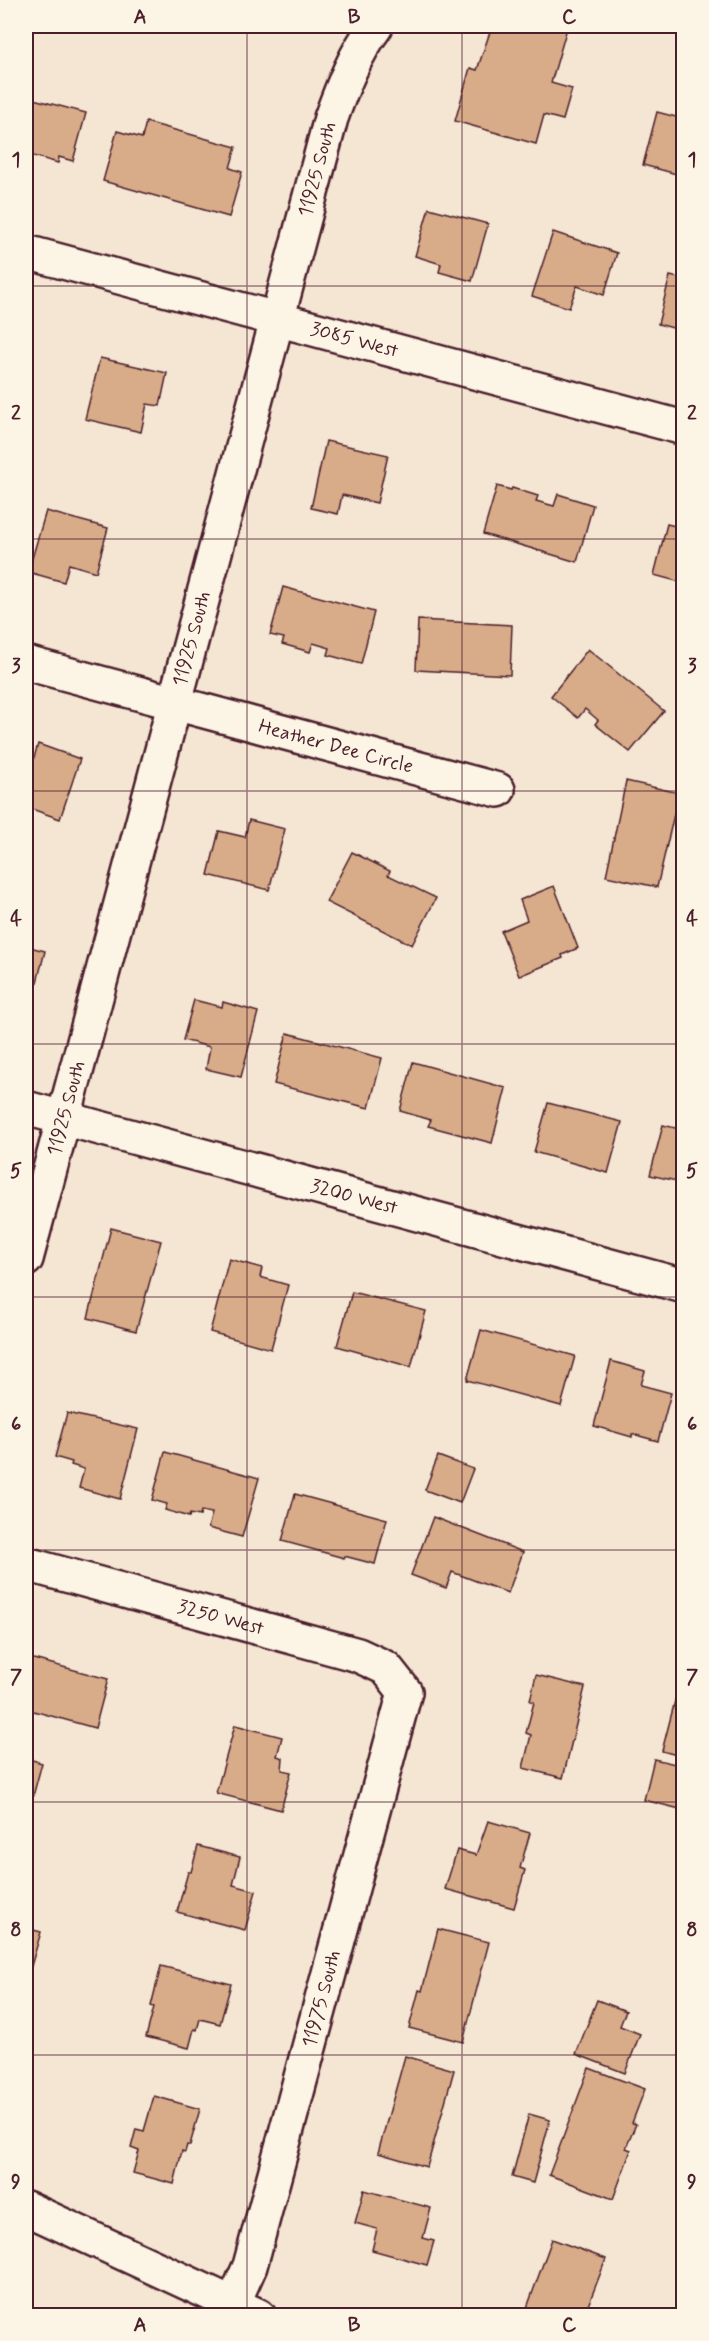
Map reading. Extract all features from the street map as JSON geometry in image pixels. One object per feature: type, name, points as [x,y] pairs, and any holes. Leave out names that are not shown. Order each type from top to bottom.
[{"type":"street","name":"11925 South","points":[[26,1259],[331,118],[344,81],[363,44],[376,26]]},
{"type":"street","name":"3085 West","points":[[26,252],[684,428]]},
{"type":"street","name":"Heather Dee Circle","points":[[26,663],[498,790]]},
{"type":"street","name":"3200 West","points":[[26,1108],[684,1286]]},
{"type":"street","name":"3250 West","points":[[26,1564],[358,1655],[386,1668],[405,1692]]},
{"type":"street","name":"11975 South","points":[[246,2310],[250,2266],[405,1692]]},
{"type":"street","points":[[26,2208],[246,2310]]},
{"type":"building","points":[[492,26],[567,28],[551,83],[572,89],[563,120],[544,115],[536,144],[455,121],[470,68],[477,70]]},
{"type":"building","points":[[26,97],[86,113],[73,161],[59,157],[58,163],[26,154]]},
{"type":"building","points":[[657,112],[684,119],[684,176],[643,165]]},
{"type":"building","points":[[146,122],[236,147],[230,168],[242,172],[229,217],[103,181],[117,131],[142,138]]},
{"type":"building","points":[[429,208],[488,224],[472,281],[439,272],[441,264],[415,256]]},
{"type":"building","points":[[553,232],[617,253],[604,295],[577,286],[569,308],[532,296]]},
{"type":"building","points":[[670,276],[684,279],[684,331],[658,324]]},
{"type":"building","points":[[100,358],[167,373],[160,406],[147,404],[141,432],[85,419]]},
{"type":"building","points":[[326,441],[388,455],[377,503],[342,495],[338,514],[311,508]]},
{"type":"building","points":[[497,486],[538,496],[536,501],[554,506],[558,494],[593,505],[577,562],[483,534]]},
{"type":"building","points":[[46,511],[108,528],[96,572],[69,564],[64,582],[28,572]]},
{"type":"building","points":[[667,524],[684,528],[684,583],[654,575]]},
{"type":"building","points":[[283,587],[374,612],[361,664],[328,655],[330,648],[313,643],[310,652],[282,644],[284,638],[270,635]]},
{"type":"building","points":[[418,620],[512,625],[510,675],[416,670]]},
{"type":"building","points":[[588,649],[664,711],[630,752],[595,724],[598,720],[585,709],[578,718],[551,696]]},
{"type":"building","points":[[38,744],[80,759],[60,819],[26,807],[26,758],[33,761]]},
{"type":"building","points":[[626,781],[679,793],[657,887],[606,876]]},
{"type":"building","points":[[249,820],[285,829],[269,890],[208,875],[219,831],[245,837]]},
{"type":"building","points":[[352,852],[390,871],[388,875],[436,898],[412,945],[326,902]]},
{"type":"building","points":[[554,886],[578,948],[562,955],[563,958],[519,976],[501,931],[527,920],[520,900]]},
{"type":"building","points":[[26,946],[45,951],[32,1002],[26,1001]]},
{"type":"building","points":[[194,1000],[222,1007],[223,1002],[258,1012],[241,1077],[206,1069],[210,1047],[183,1040]]},
{"type":"building","points":[[287,1033],[382,1058],[369,1108],[274,1084]]},
{"type":"building","points":[[413,1062],[506,1088],[492,1143],[428,1126],[431,1120],[400,1111]]},
{"type":"building","points":[[548,1103],[622,1122],[608,1173],[534,1152]]},
{"type":"building","points":[[663,1125],[684,1130],[684,1191],[680,1190],[681,1182],[650,1175]]},
{"type":"building","points":[[111,1228],[161,1241],[136,1331],[88,1318]]},
{"type":"building","points":[[229,1259],[262,1268],[260,1277],[288,1285],[271,1349],[210,1332]]},
{"type":"building","points":[[352,1292],[426,1311],[411,1367],[337,1346]]},
{"type":"building","points":[[481,1330],[575,1356],[561,1406],[467,1380]]},
{"type":"building","points":[[611,1361],[645,1371],[641,1385],[671,1393],[658,1441],[632,1434],[632,1437],[594,1426]]},
{"type":"building","points":[[67,1413],[138,1429],[120,1499],[79,1488],[84,1469],[71,1465],[72,1462],[55,1457]]},
{"type":"building","points":[[165,1452],[259,1478],[242,1537],[208,1528],[212,1513],[201,1511],[200,1516],[190,1514],[189,1517],[165,1510],[167,1504],[152,1500]]},
{"type":"building","points":[[438,1456],[473,1469],[460,1503],[425,1490]]},
{"type":"building","points":[[295,1494],[387,1519],[375,1564],[282,1541]]},
{"type":"building","points":[[433,1517],[523,1552],[508,1593],[452,1572],[446,1588],[411,1575]]},
{"type":"building","points":[[26,1657],[108,1679],[95,1728],[26,1709]]},
{"type":"building","points":[[536,1675],[585,1687],[563,1778],[523,1768],[531,1735],[526,1733],[534,1702],[530,1701]]},
{"type":"building","points":[[679,1685],[684,1686],[684,1757],[662,1751]]},
{"type":"building","points":[[235,1725],[282,1737],[277,1756],[283,1758],[282,1770],[291,1772],[281,1810],[216,1793]]},
{"type":"building","points":[[26,1758],[42,1763],[26,1822]]},
{"type":"building","points":[[654,1759],[684,1766],[684,1810],[644,1800]]},
{"type":"building","points":[[488,1821],[530,1833],[520,1868],[525,1870],[514,1908],[445,1889],[457,1850],[476,1855]]},
{"type":"building","points":[[198,1846],[240,1857],[233,1885],[256,1891],[245,1930],[177,1912]]},
{"type":"building","points":[[26,1905],[31,1906],[26,1925]]},
{"type":"building","points":[[26,1928],[41,1932],[27,1980],[26,1979]]},
{"type":"building","points":[[438,1929],[489,1942],[463,2042],[409,2028],[419,1990],[422,1991]]},
{"type":"building","points":[[161,1966],[231,1984],[220,2024],[200,2019],[197,2030],[194,2029],[189,2048],[146,2037]]},
{"type":"building","points":[[597,2000],[626,2011],[620,2026],[640,2034],[625,2073],[576,2054]]},
{"type":"building","points":[[405,2056],[454,2070],[427,2167],[378,2153]]},
{"type":"building","points":[[589,2068],[645,2089],[632,2123],[636,2124],[626,2148],[631,2150],[613,2199],[549,2175]]},
{"type":"building","points":[[154,2096],[200,2109],[190,2145],[187,2145],[185,2152],[182,2151],[174,2184],[133,2173],[139,2151],[131,2148],[136,2129],[144,2131]]},
{"type":"building","points":[[529,2114],[550,2120],[533,2183],[512,2177]]},
{"type":"building","points":[[364,2190],[431,2208],[423,2238],[434,2241],[427,2265],[372,2250],[377,2229],[355,2223]]},
{"type":"building","points":[[552,2239],[606,2259],[584,2316],[524,2316]]}]
